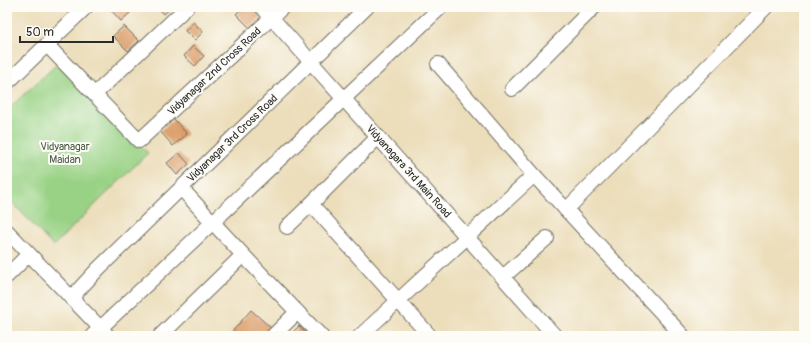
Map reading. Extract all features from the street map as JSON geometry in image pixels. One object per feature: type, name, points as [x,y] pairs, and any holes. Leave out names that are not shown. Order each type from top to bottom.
[{"type":"street","points":[[7,83],[86,7]]},
{"type":"street","points":[[47,44],[95,94],[187,7]]},
{"type":"street","name":"Vidyanagar 2nd Cross Road","points":[[95,94],[140,141],[267,12],[283,7]]},
{"type":"street","name":"Vidyanagar 3rd Cross Road","points":[[71,298],[98,269],[367,7]]},
{"type":"street","points":[[7,231],[71,298],[100,333],[213,223],[442,7]]},
{"type":"street","points":[[512,89],[594,7]]},
{"type":"street","points":[[566,210],[766,7]]},
{"type":"street","name":"Vidyanagara 3rd Main Road","points":[[267,12],[555,336]]},
{"type":"street","points":[[438,64],[534,175],[683,336]]},
{"type":"street","points":[[287,227],[378,137]]},
{"type":"street","points":[[360,336],[534,175]]},
{"type":"street","points":[[181,188],[321,336]]},
{"type":"street","points":[[311,204],[430,336]]},
{"type":"street","points":[[503,277],[547,238]]},
{"type":"street","points":[[7,276],[29,254]]},
{"type":"street","points":[[160,336],[243,255]]},
{"type":"street","points":[[273,336],[297,312]]},
{"type":"green space","name":"Vidyanagar Maidan","points":[[58,63],[148,153],[53,246],[7,197],[7,110]]},
{"type":"building","points":[[108,7],[132,7],[134,9],[121,21]]},
{"type":"building","points":[[157,7],[172,7],[164,14]]},
{"type":"building","points":[[243,7],[252,7],[261,17],[250,28],[236,14]]},
{"type":"building","points":[[193,22],[203,32],[195,40],[185,31]]},
{"type":"building","points":[[124,26],[139,41],[128,51],[113,36]]},
{"type":"building","points":[[193,46],[204,56],[195,66],[184,56]]},
{"type":"building","points":[[174,119],[187,134],[173,146],[160,131]]},
{"type":"building","points":[[179,153],[189,164],[177,175],[167,163]]},
{"type":"building","points":[[251,310],[271,328],[263,336],[235,336],[231,333]]},
{"type":"building","points":[[299,326],[308,336],[289,336]]}]
